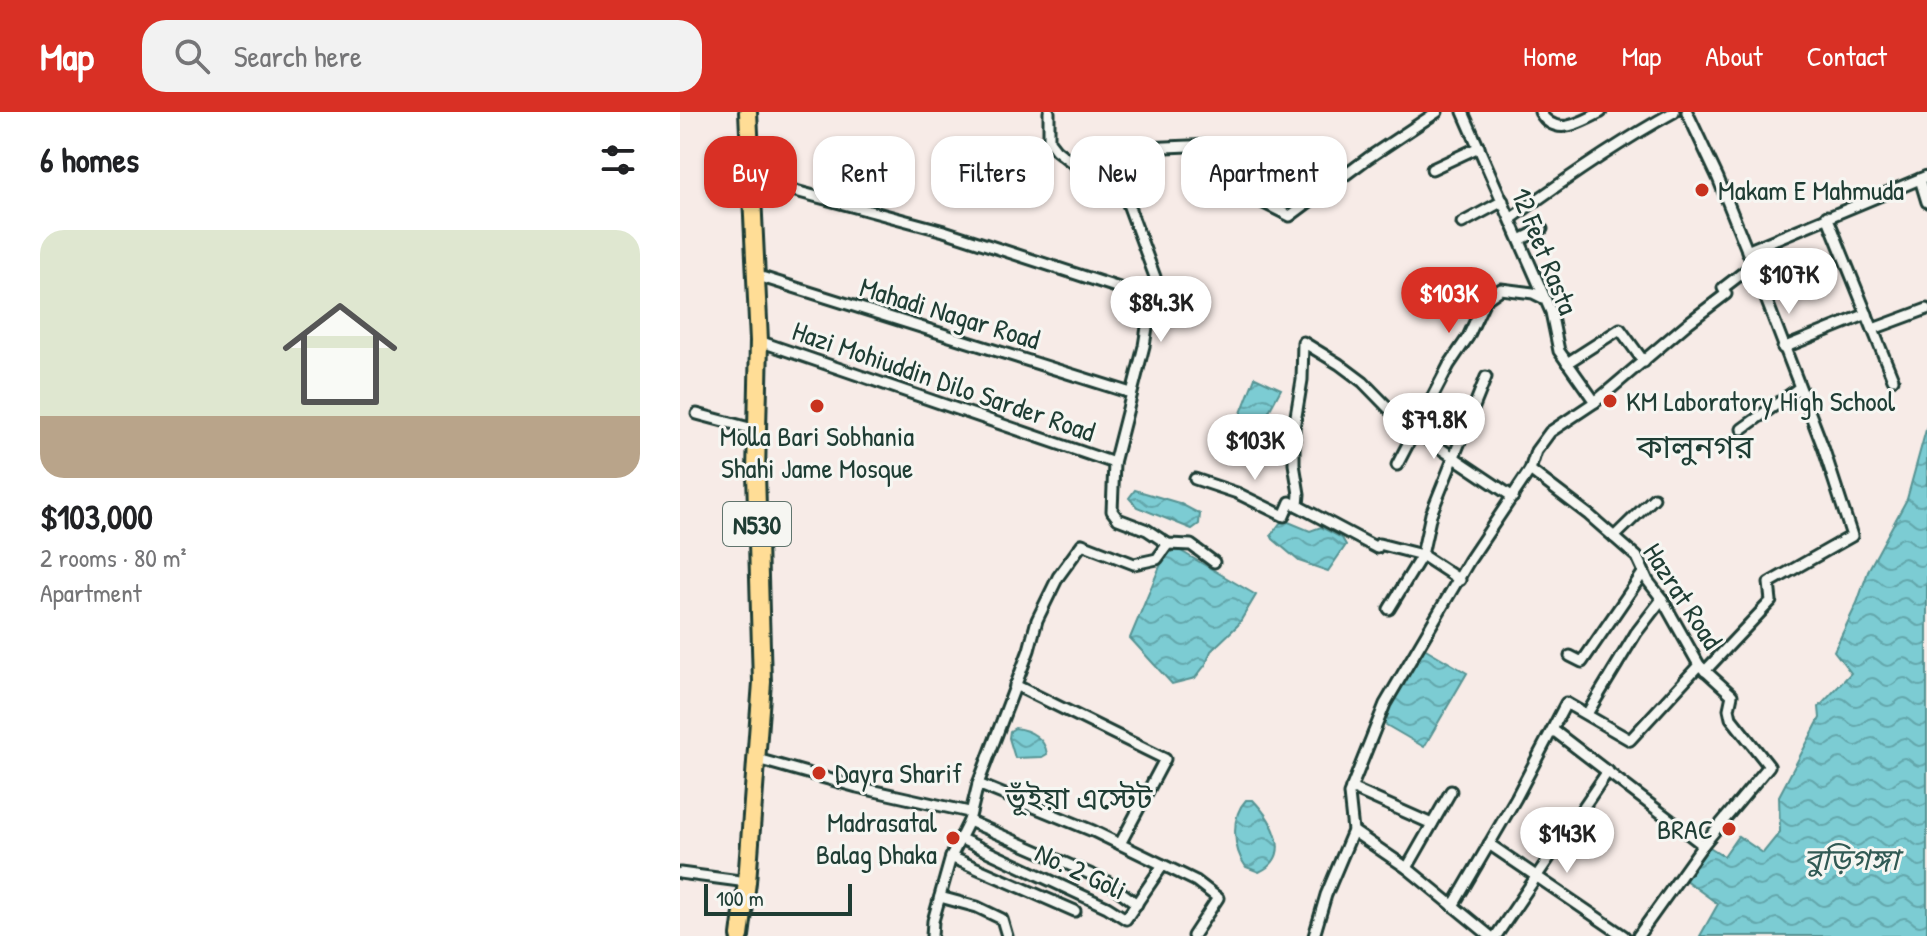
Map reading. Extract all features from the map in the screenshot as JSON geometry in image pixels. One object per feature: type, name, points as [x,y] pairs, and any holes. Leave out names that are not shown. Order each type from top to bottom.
[{"type":"highway","name":"N530","points":[[748,112],[749,136]]},
{"type":"highway","name":"N530","points":[[740,936],[762,682],[757,430],[759,341],[752,208]]},
{"type":"street","points":[[1049,112],[1049,141],[1056,150],[1092,178],[1110,184],[1125,196],[1155,277],[1144,346],[1114,463],[1112,511],[1118,519],[1147,530],[1168,544],[1191,545],[1214,562]]},
{"type":"street","points":[[1165,147],[1212,145],[1224,183],[1290,216],[1437,112]]},
{"type":"street","name":"12 Feet Rasta","points":[[1463,112],[1553,317],[1559,351],[1595,402]]},
{"type":"street","points":[[1542,114],[1549,124],[1559,127],[1582,122],[1601,112]]},
{"type":"street","points":[[1512,218],[1587,165],[1674,112]]},
{"type":"street","points":[[1453,906],[1566,703],[1630,740],[1771,601],[1769,583],[1852,536],[1823,447],[1753,265],[1687,112]]},
{"type":"street","points":[[1432,169],[1479,147]]},
{"type":"street","points":[[1747,251],[1923,177],[1927,202]]},
{"type":"street","points":[[797,191],[944,231],[1150,298]]},
{"type":"street","points":[[1462,223],[1503,201]]},
{"type":"street","points":[[1827,216],[1893,379]]},
{"type":"street","points":[[1520,240],[1542,229]]},
{"type":"street","points":[[1329,936],[1315,933],[1326,895],[1353,831],[1349,794],[1385,704],[1469,561],[1530,470],[1536,451],[1550,432],[1595,402],[1644,362],[1726,294],[1723,288],[1753,265]]},
{"type":"street","name":"Mahadi Nagar Road","points":[[755,275],[1131,393]]},
{"type":"street","points":[[1397,465],[1449,365],[1492,292],[1512,289],[1545,299]]},
{"type":"street","points":[[1873,329],[1927,309]]},
{"type":"street","points":[[1783,348],[1867,314]]},
{"type":"street","points":[[1567,363],[1620,329],[1644,362]]},
{"type":"street","name":"Hazi Mohiuddin Dilo Sarder Road","points":[[759,341],[1114,463]]},
{"type":"street","points":[[1298,506],[1294,428],[1301,390],[1303,342],[1363,382],[1398,419],[1414,431],[1513,497]]},
{"type":"street","points":[[1389,609],[1422,555],[1431,514],[1486,377]]},
{"type":"street","points":[[1742,429],[1799,388]]},
{"type":"street","points":[[697,414],[757,430]]},
{"type":"street","name":"Hazrat Road","points":[[1530,470],[1637,557],[1643,573],[1662,599],[1702,668],[1732,695],[1731,718],[1769,766],[1703,845]]},
{"type":"street","points":[[1195,479],[1237,493],[1284,516],[1290,502],[1377,548],[1379,544],[1422,555],[1460,580]]},
{"type":"street","points":[[1614,537],[1654,498]]},
{"type":"street","points":[[932,936],[951,857],[969,816],[1037,620],[1058,577],[1082,544],[1134,564],[1157,559],[1168,544]]},
{"type":"street","points":[[1570,656],[1582,662],[1643,573]]},
{"type":"street","points":[[1587,714],[1636,633],[1662,599]]},
{"type":"street","points":[[1015,685],[1165,759],[1120,844]]},
{"type":"street","points":[[1553,730],[1703,845],[1638,936]]},
{"type":"street","points":[[757,759],[969,816],[1106,881],[1137,904]]},
{"type":"street","points":[[1353,831],[1407,868],[1490,936],[1538,875],[1608,771]]},
{"type":"street","points":[[978,784],[1120,844],[1196,881],[1218,898],[1193,936]]},
{"type":"street","points":[[1351,788],[1432,824]]},
{"type":"street","points":[[1407,868],[1451,791]]},
{"type":"street","name":"No. 2 Goli","points":[[959,838],[1107,907],[1126,919],[1163,865]]},
{"type":"street","points":[[1489,844],[1624,936]]},
{"type":"street","points":[[951,857],[1075,911]]},
{"type":"street","points":[[680,873],[747,882]]},
{"type":"street","points":[[940,897],[977,907],[1002,919],[1007,936]]},
{"type":"water","points":[[1255,377],[1281,389],[1254,439],[1249,455],[1244,459],[1232,457],[1228,453],[1229,444]]},
{"type":"water","name":"বুড়িগঙ্গা","points":[[1927,426],[1927,936],[1700,936],[1718,904],[1685,880],[1708,846],[1724,856],[1738,836],[1763,853],[1780,832],[1779,796],[1820,718],[1819,707],[1851,673],[1834,651],[1869,569],[1907,499]]},
{"type":"water","points":[[1135,490],[1179,503],[1200,514],[1199,524],[1192,529],[1137,507],[1129,498]]},
{"type":"water","points":[[1286,521],[1310,531],[1321,527],[1342,538],[1346,545],[1328,571],[1299,561],[1273,539],[1271,535],[1280,523]]},
{"type":"water","points":[[1179,550],[1256,595],[1238,625],[1211,651],[1195,678],[1172,684],[1130,638],[1163,559],[1170,552]]},
{"type":"water","points":[[1424,648],[1467,673],[1424,747],[1381,722]]},
{"type":"water","points":[[1015,728],[1036,736],[1047,754],[1015,758],[1009,738],[1010,731]]},
{"type":"water","points":[[1246,800],[1253,800],[1260,808],[1277,838],[1276,857],[1259,872],[1246,867],[1236,842],[1237,815]]},
{"type":"place","name":"Makam E Mahmuda","points":[[1702,190]]},
{"type":"place","name":"KM Laboratory High School","points":[[1610,401]]},
{"type":"place","name":"Molla Bari Sobhania Shahi Jame Mosque","points":[[817,406]]},
{"type":"place","name":"Dayra Sharif","points":[[819,773]]},
{"type":"place","name":"BRAC","points":[[1729,829]]},
{"type":"place","name":"Madrasatal Balag Dhaka","points":[[953,838]]},
{"type":"district","name":"কালুনগর","points":[[1695,446]]},
{"type":"district","name":"ভূঁইয়া এস্টেট","points":[[1079,798]]}]
